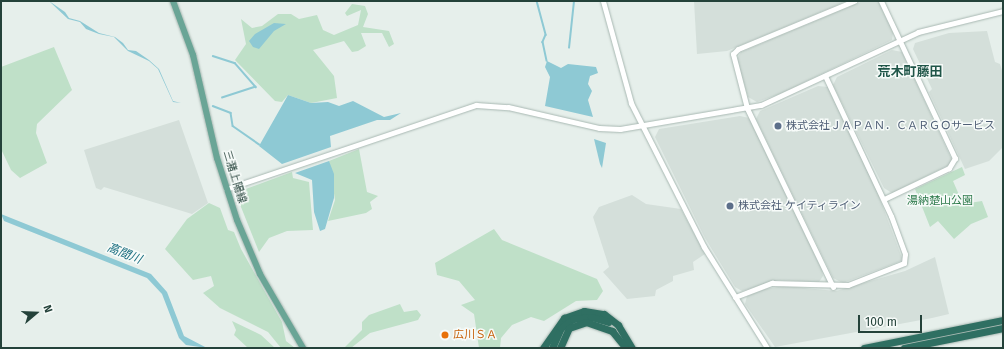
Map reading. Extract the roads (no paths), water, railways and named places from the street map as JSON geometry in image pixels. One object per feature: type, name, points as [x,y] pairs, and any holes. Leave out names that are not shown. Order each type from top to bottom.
[{"type":"highway","points":[[543,348],[564,318],[584,311],[604,314],[623,333],[632,348]]},
{"type":"highway","points":[[552,348],[561,328],[582,317],[600,318],[623,333]]},
{"type":"highway","points":[[864,348],[1003,320]]},
{"type":"highway","points":[[560,348],[566,331],[586,322],[612,331],[626,348]]},
{"type":"highway","points":[[904,348],[1003,328]]},
{"type":"main road","name":"三潴上陽線","points":[[173,1],[196,67],[226,189],[260,274],[302,347]]},
{"type":"street","points":[[603,1],[626,88],[643,126],[704,248],[767,348]]},
{"type":"street","points":[[833,287],[747,108],[733,59],[735,51],[854,1]]},
{"type":"street","points":[[881,1],[955,162],[950,168],[884,199]]},
{"type":"street","points":[[226,189],[476,105],[508,107],[599,128],[643,126],[747,108],[785,96],[899,40],[935,26],[1003,11]]},
{"type":"street","points":[[735,297],[772,283],[833,287],[895,269],[904,263],[905,254],[884,199],[825,76]]},
{"type":"water","points":[[49,1],[65,12],[69,18],[80,21],[99,33],[115,37],[123,43],[128,50],[136,51],[149,60],[159,69],[173,101],[181,103],[173,102],[158,69],[149,61],[128,51],[114,37],[99,34],[86,29],[80,22],[68,19]]},
{"type":"water","points":[[274,23],[286,24],[274,31],[259,49],[253,47],[249,41],[255,34]]},
{"type":"water","points":[[547,61],[561,68],[568,64],[596,67],[598,73],[590,76],[588,84],[592,91],[588,100],[593,117],[545,106],[550,77],[545,67]]},
{"type":"water","points":[[288,95],[311,103],[328,102],[339,106],[353,101],[384,117],[401,113],[390,120],[377,120],[330,136],[331,147],[282,164],[259,146]]},
{"type":"water","points":[[594,139],[606,143],[602,168],[600,164]]},
{"type":"water","points":[[329,161],[334,174],[334,198],[325,229],[320,231],[314,212],[312,180],[295,173]]},
{"type":"water","points":[[1,214],[151,274],[167,292],[184,336],[207,348],[186,345],[179,338],[162,294],[147,278],[4,221]]},
{"type":"waterway","points":[[537,1],[546,35],[543,42],[547,61]]},
{"type":"waterway","points":[[569,48],[574,1]]},
{"type":"waterway","points":[[213,56],[235,63],[256,87],[223,98]]},
{"type":"waterway","points":[[213,106],[231,113],[233,126],[259,144]]},
{"type":"place","name":"株式会社ＪＡＰＡＮ．ＣＡＲＧＯサービス","points":[[778,126]]},
{"type":"place","name":"株式会社 ケイティライン","points":[[730,206]]},
{"type":"place","name":"広川ＳＡ","points":[[445,335]]},
{"type":"district","name":"荒木町藤田","points":[[910,72]]},
{"type":"park label","name":"湯納楚山公園","points":[[940,201]]},
{"type":"water label","name":"高間川","points":[[124,254]]}]
